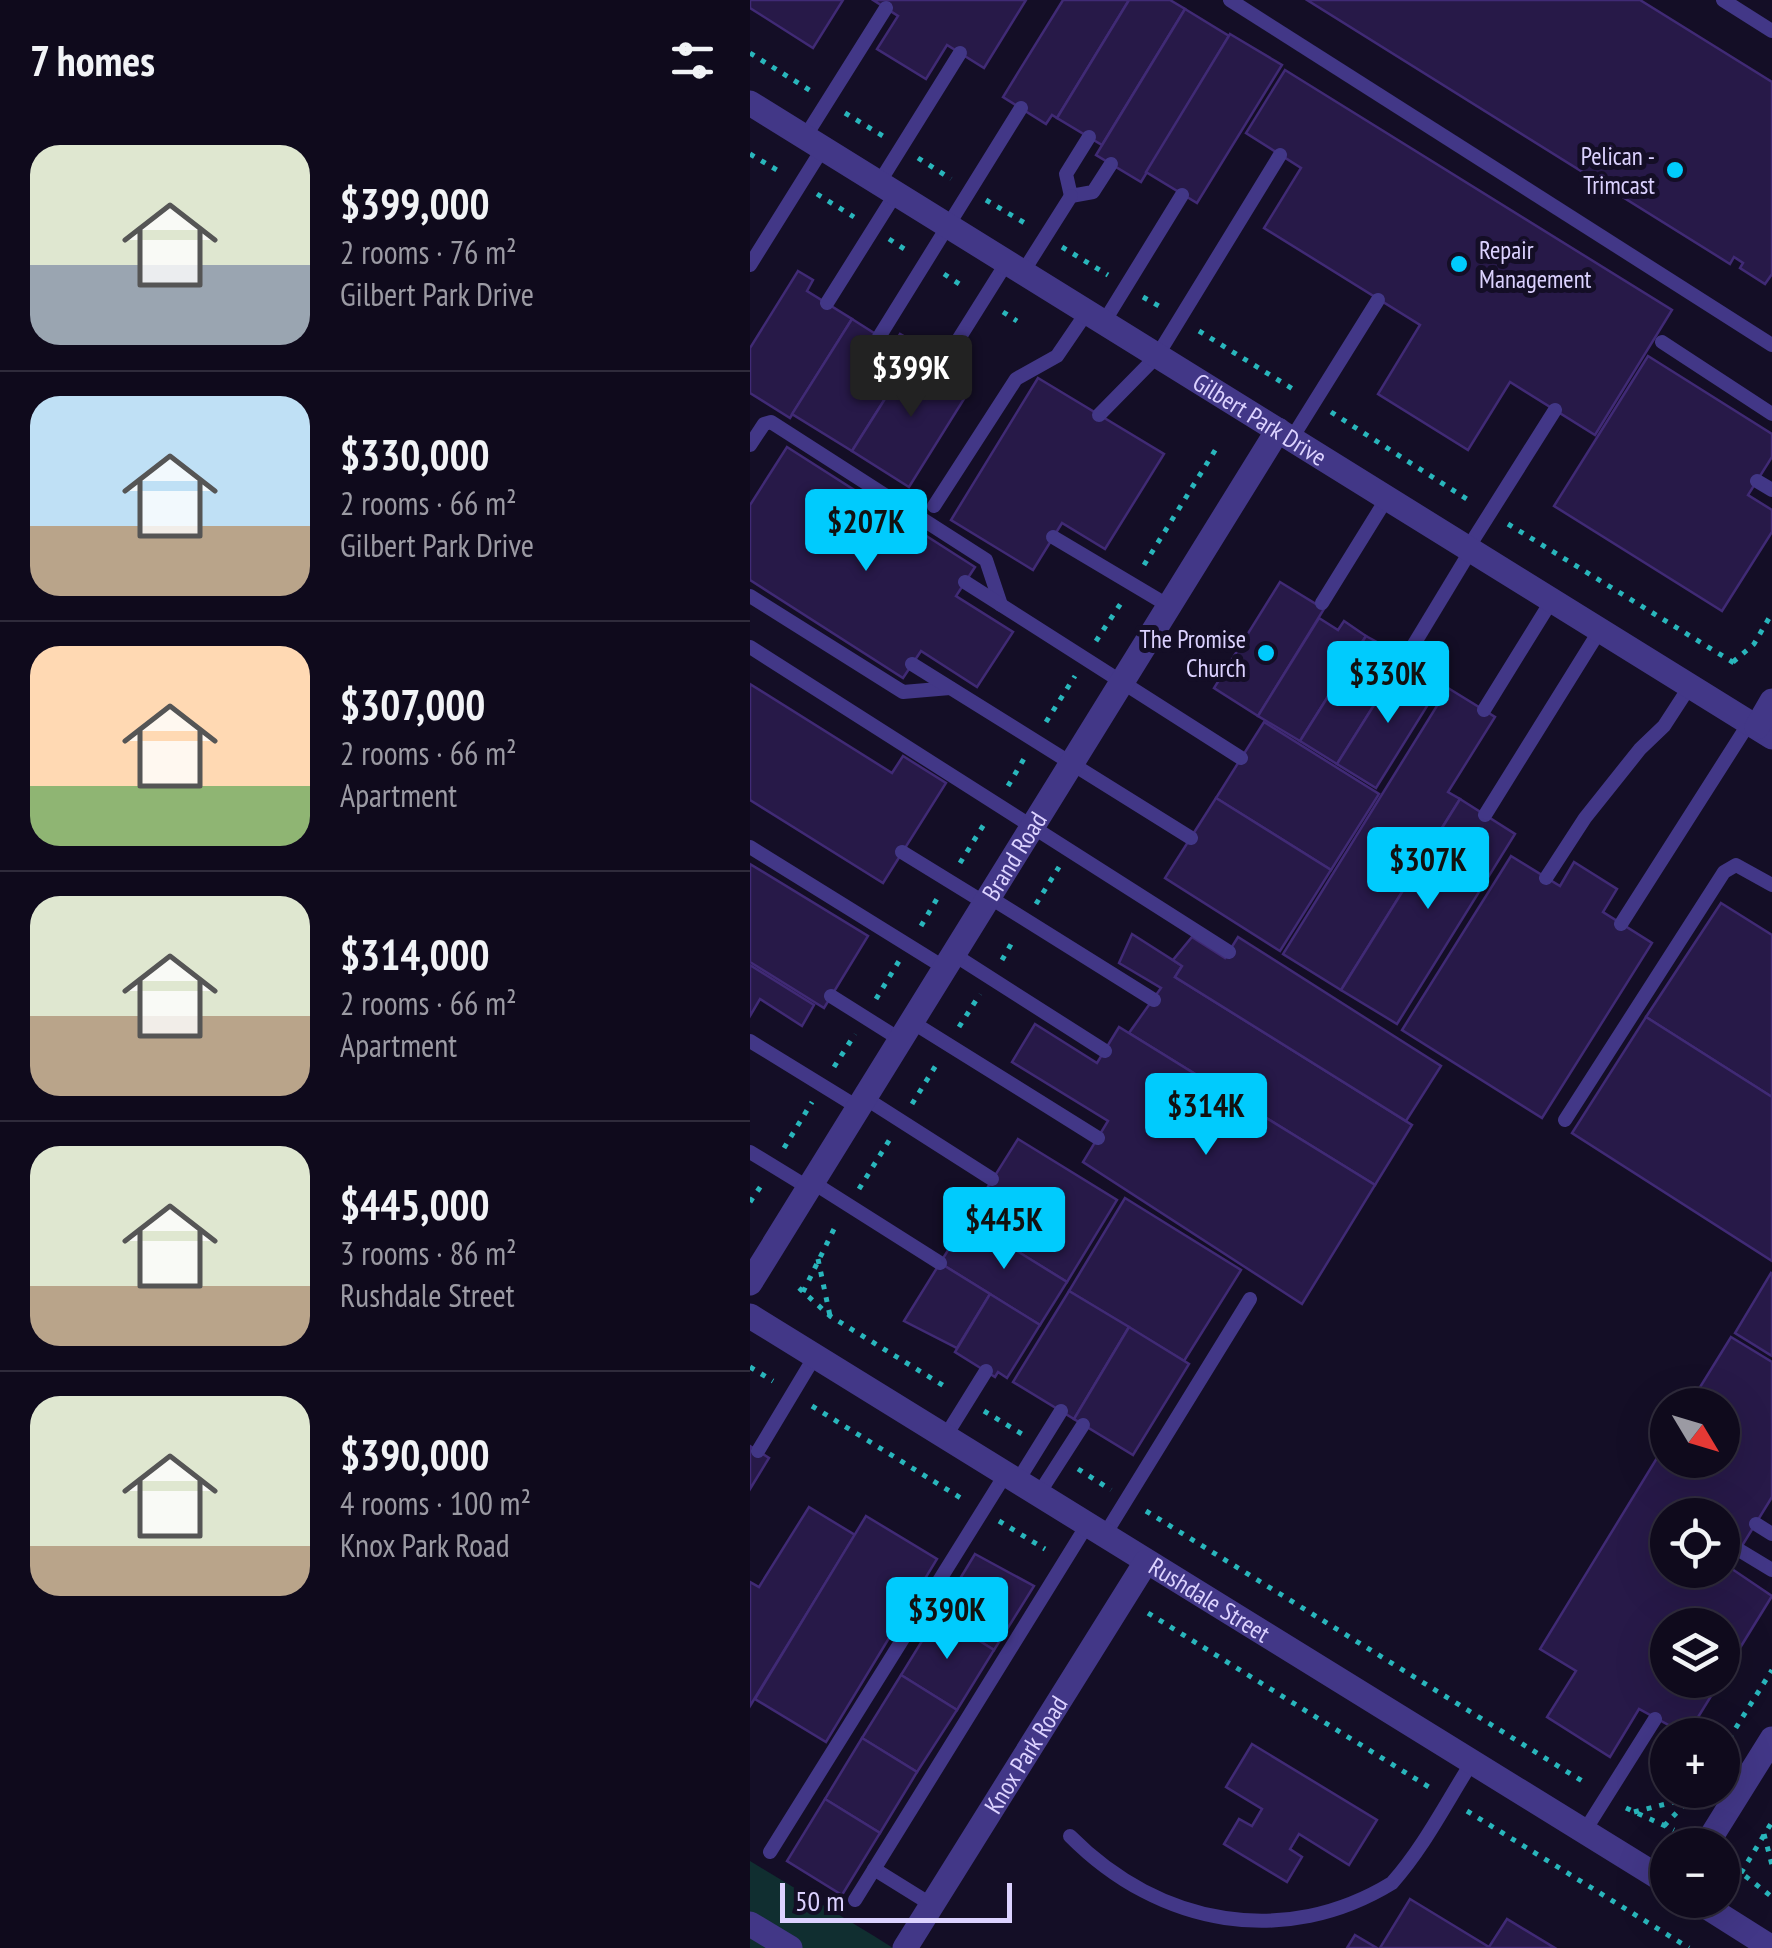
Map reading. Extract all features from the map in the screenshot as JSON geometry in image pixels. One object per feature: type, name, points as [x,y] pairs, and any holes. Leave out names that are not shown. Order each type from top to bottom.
[{"type":"street","name":"Gilbert Park Drive","points":[[751,106],[1759,729]]},
{"type":"street","name":"Brand Road","points":[[750,1283],[1169,606],[1285,434]]},
{"type":"street","points":[[1759,729],[1772,701]]},
{"type":"street","name":"Rushdale Street","points":[[750,1316],[1650,1872]]},
{"type":"street","name":"Knox Park Road","points":[[905,1948],[1146,1562]]},
{"type":"street","points":[[1717,1828],[1772,1739]]},
{"type":"street","points":[[1724,1918],[1770,1947]]},
{"type":"street","points":[[750,1924],[790,1948]]},
{"type":"lane","points":[[1230,0],[1772,344]]},
{"type":"lane","points":[[1723,0],[1772,31]]},
{"type":"lane","points":[[750,265],[814,142],[827,102],[886,8]]},
{"type":"lane","points":[[827,303],[887,188],[901,148],[960,53]]},
{"type":"lane","points":[[880,337],[1021,108]]},
{"type":"lane","points":[[938,372],[1015,267],[1045,236],[1071,196],[1066,174],[1089,137]]},
{"type":"lane","points":[[1099,414],[1157,356],[1280,154]]},
{"type":"lane","points":[[1071,196],[1093,192],[1111,164]]},
{"type":"lane","points":[[934,506],[1016,379],[1056,356],[1126,286],[1182,194]]},
{"type":"lane","points":[[1285,434],[1314,402],[1378,300]]},
{"type":"lane","points":[[1662,342],[1772,414]]},
{"type":"lane","points":[[1402,664],[1555,410]]},
{"type":"lane","points":[[750,445],[768,421],[788,433],[986,560],[1001,605]]},
{"type":"lane","points":[[1757,481],[1772,490]]},
{"type":"lane","points":[[1322,603],[1387,498]]},
{"type":"lane","points":[[1053,537],[1169,606]]},
{"type":"lane","points":[[965,582],[1241,758]]},
{"type":"lane","points":[[750,596],[902,692],[950,688]]},
{"type":"lane","points":[[1484,710],[1552,600]]},
{"type":"lane","points":[[1485,815],[1600,630]]},
{"type":"lane","points":[[750,647],[1229,952]]},
{"type":"lane","points":[[912,664],[1191,838]]},
{"type":"lane","points":[[1546,878],[1586,818],[1640,749],[1664,726],[1690,686]]},
{"type":"lane","points":[[1621,924],[1759,729]]},
{"type":"lane","points":[[750,847],[1104,1051]]},
{"type":"lane","points":[[902,852],[1154,1000]]},
{"type":"lane","points":[[1565,1120],[1724,872],[1730,866],[1743,866],[1772,886]]},
{"type":"lane","points":[[831,996],[906,1031],[1098,1138]]},
{"type":"lane","points":[[750,1041],[992,1178]]},
{"type":"lane","points":[[750,1152],[940,1263]]},
{"type":"lane","points":[[855,1900],[1065,1561],[1127,1500],[1250,1299]]},
{"type":"lane","points":[[758,1451],[815,1356]]},
{"type":"lane","points":[[944,1437],[986,1371]]},
{"type":"lane","points":[[1020,1484],[1061,1411]]},
{"type":"lane","points":[[770,1852],[983,1511],[1061,1458],[1083,1424]]},
{"type":"lane","points":[[1756,1524],[1772,1534]]},
{"type":"lane","points":[[1740,1551],[1772,1570]]},
{"type":"lane","points":[[1584,1832],[1650,1727]]},
{"type":"lane","points":[[1339,1926],[1390,1885],[1472,1762]]},
{"type":"lane","points":[[1070,1836],[1134,1896],[1192,1928]]},
{"type":"lane","points":[[874,1869],[932,1905]]},
{"type":"path","points":[[750,52],[1736,664],[1754,644],[1772,612]]},
{"type":"path","points":[[817,1256],[830,1316]]},
{"type":"path","points":[[798,1288],[830,1316],[1040,1445]]},
{"type":"path","points":[[750,1367],[1065,1561]]},
{"type":"path","points":[[1061,1458],[1606,1796],[1669,1828]]},
{"type":"path","points":[[1142,1608],[1688,1948]]},
{"type":"path","points":[[1740,1721],[1772,1670]]},
{"type":"path","points":[[1634,1812],[1650,1808]]},
{"type":"path","points":[[1664,1826],[1683,1808]]},
{"type":"path","points":[[1772,1822],[1738,1870],[1772,1897]]},
{"type":"path","points":[[1764,1834],[1772,1865]]},
{"type":"green space","points":[[750,1861],[874,1936],[893,1948],[750,1948]]},
{"type":"building","points":[[750,0],[843,0],[813,48],[750,8]]},
{"type":"building","points":[[873,0],[1026,0],[984,68],[947,45],[926,79],[877,49],[898,16]]},
{"type":"building","points":[[1063,0],[1129,0],[1057,118],[1052,115],[1046,124],[1003,97]]},
{"type":"building","points":[[1129,0],[1170,0],[1185,9],[1102,145],[1057,118]]},
{"type":"building","name":"Pelican - Trimcast","points":[[1307,0],[1640,0],[1772,82],[1772,274],[1765,284],[1740,268],[1743,263],[1734,257],[1730,264]]},
{"type":"building","points":[[1185,9],[1229,36],[1141,182],[1096,155]]},
{"type":"building","points":[[1230,34],[1282,65],[1197,203],[1146,172]]},
{"type":"building","name":"Repair Management","points":[[1285,70],[1672,310],[1595,435],[1510,382],[1468,450],[1378,394],[1420,325],[1264,228],[1301,168],[1246,133]]},
{"type":"building","points":[[798,271],[813,280],[807,291],[852,319],[790,418],[750,393],[750,348]]},
{"type":"building","points":[[852,319],[893,345],[900,334],[919,345],[852,451],[792,414]]},
{"type":"building","points":[[919,345],[931,353],[924,363],[969,391],[909,487],[852,451]]},
{"type":"building","points":[[1648,356],[1772,434],[1772,457],[1748,495],[1772,510],[1772,532],[1722,611],[1554,506]]},
{"type":"building","points":[[1038,378],[1164,454],[1105,549],[1062,523],[1033,570],[951,520]]},
{"type":"building","points":[[787,447],[975,567],[956,596],[1013,632],[977,687],[921,651],[903,678],[750,580],[750,505]]},
{"type":"building","name":"The Promise Church","points":[[1280,582],[1324,609],[1258,716],[1214,688]]},
{"type":"building","points":[[1319,618],[1338,630],[1344,621],[1366,636],[1300,741],[1258,716]]},
{"type":"building","points":[[1366,636],[1384,646],[1378,655],[1398,667],[1337,764],[1300,741]]},
{"type":"building","points":[[1398,667],[1420,681],[1426,672],[1442,682],[1376,788],[1337,764]]},
{"type":"building","points":[[750,684],[892,773],[903,756],[946,783],[883,883],[750,800]]},
{"type":"building","points":[[1448,688],[1495,717],[1448,792],[1460,799],[1341,990],[1283,954]]},
{"type":"building","points":[[1264,722],[1379,794],[1331,870],[1216,798]]},
{"type":"building","points":[[1216,798],[1331,870],[1280,951],[1165,878]]},
{"type":"building","points":[[1460,799],[1515,834],[1397,1024],[1341,990]]},
{"type":"building","points":[[1511,856],[1560,886],[1574,862],[1617,889],[1603,912],[1652,943],[1542,1118],[1402,1030]]},
{"type":"building","points":[[750,864],[868,936],[824,1008],[750,962]]},
{"type":"building","points":[[1721,903],[1772,935],[1772,1097],[1646,1017]]},
{"type":"building","points":[[1132,934],[1182,966],[1175,977],[1412,1125],[1375,1185],[1129,1033],[1161,988],[1119,963]]},
{"type":"building","points":[[1192,937],[1225,958],[1238,937],[1441,1066],[1406,1121],[1175,977],[1182,966],[1173,960]]},
{"type":"building","points":[[750,965],[814,1005],[802,1026],[760,999],[750,1016]]},
{"type":"building","points":[[1646,1017],[1772,1097],[1772,1261],[1572,1133]]},
{"type":"building","points":[[1035,1024],[1097,1063],[1119,1027],[1375,1185],[1302,1304],[1083,1162],[1108,1121],[1012,1062]]},
{"type":"building","points":[[1018,1139],[1117,1200],[1067,1282],[967,1220]]},
{"type":"building","points":[[1125,1198],[1241,1270],[1184,1361],[1069,1291]]},
{"type":"building","points":[[967,1220],[1067,1282],[1040,1325],[940,1263]]},
{"type":"building","points":[[940,1263],[990,1294],[957,1348],[904,1321]]},
{"type":"building","points":[[1772,1274],[1772,1356],[1735,1333]]},
{"type":"building","points":[[1069,1291],[1129,1327],[1074,1419],[1013,1382]]},
{"type":"building","points":[[990,1294],[1040,1325],[1007,1378],[998,1372],[995,1377],[955,1352]]},
{"type":"building","points":[[1129,1327],[1189,1364],[1133,1455],[1074,1419]]},
{"type":"building","points":[[1731,1337],[1772,1362],[1772,1497],[1740,1549],[1740,1498],[1650,1498],[1650,1588],[1740,1588],[1740,1574],[1772,1596],[1740,1648],[1740,1608],[1650,1608],[1650,1698],[1710,1698],[1698,1718],[1656,1718],[1639,1709],[1610,1757],[1547,1717],[1576,1671],[1540,1649],[1650,1469],[1650,1478],[1740,1478],[1740,1388],[1700,1388]]},
{"type":"building","points":[[750,1446],[769,1458],[750,1489]]},
{"type":"building","points":[[809,1507],[855,1535],[750,1706],[750,1582],[759,1587]]},
{"type":"building","points":[[866,1516],[937,1559],[826,1742],[755,1699]]},
{"type":"building","points":[[975,1554],[1034,1586],[994,1650],[938,1615]]},
{"type":"building","points":[[938,1615],[994,1650],[957,1710],[901,1675]]},
{"type":"building","points":[[901,1675],[957,1710],[917,1772],[862,1738]]},
{"type":"building","points":[[862,1738],[917,1772],[880,1833],[825,1799]]},
{"type":"building","points":[[1252,1744],[1377,1820],[1349,1865],[1299,1834],[1290,1849],[1302,1857],[1287,1882],[1224,1844],[1239,1819],[1252,1826],[1262,1809],[1226,1787]]},
{"type":"building","points":[[825,1799],[880,1833],[842,1895],[787,1861]]},
{"type":"building","points":[[1410,1899],[1489,1947],[1507,1919],[1555,1948],[1380,1948]]},
{"type":"building","points":[[1355,1935],[1377,1948],[1347,1948]]},
{"type":"place","name":"Pelican - Trimcast","points":[[1675,170]]},
{"type":"place","name":"Repair Management","points":[[1459,264]]},
{"type":"place","name":"The Promise Church","points":[[1266,653]]}]
